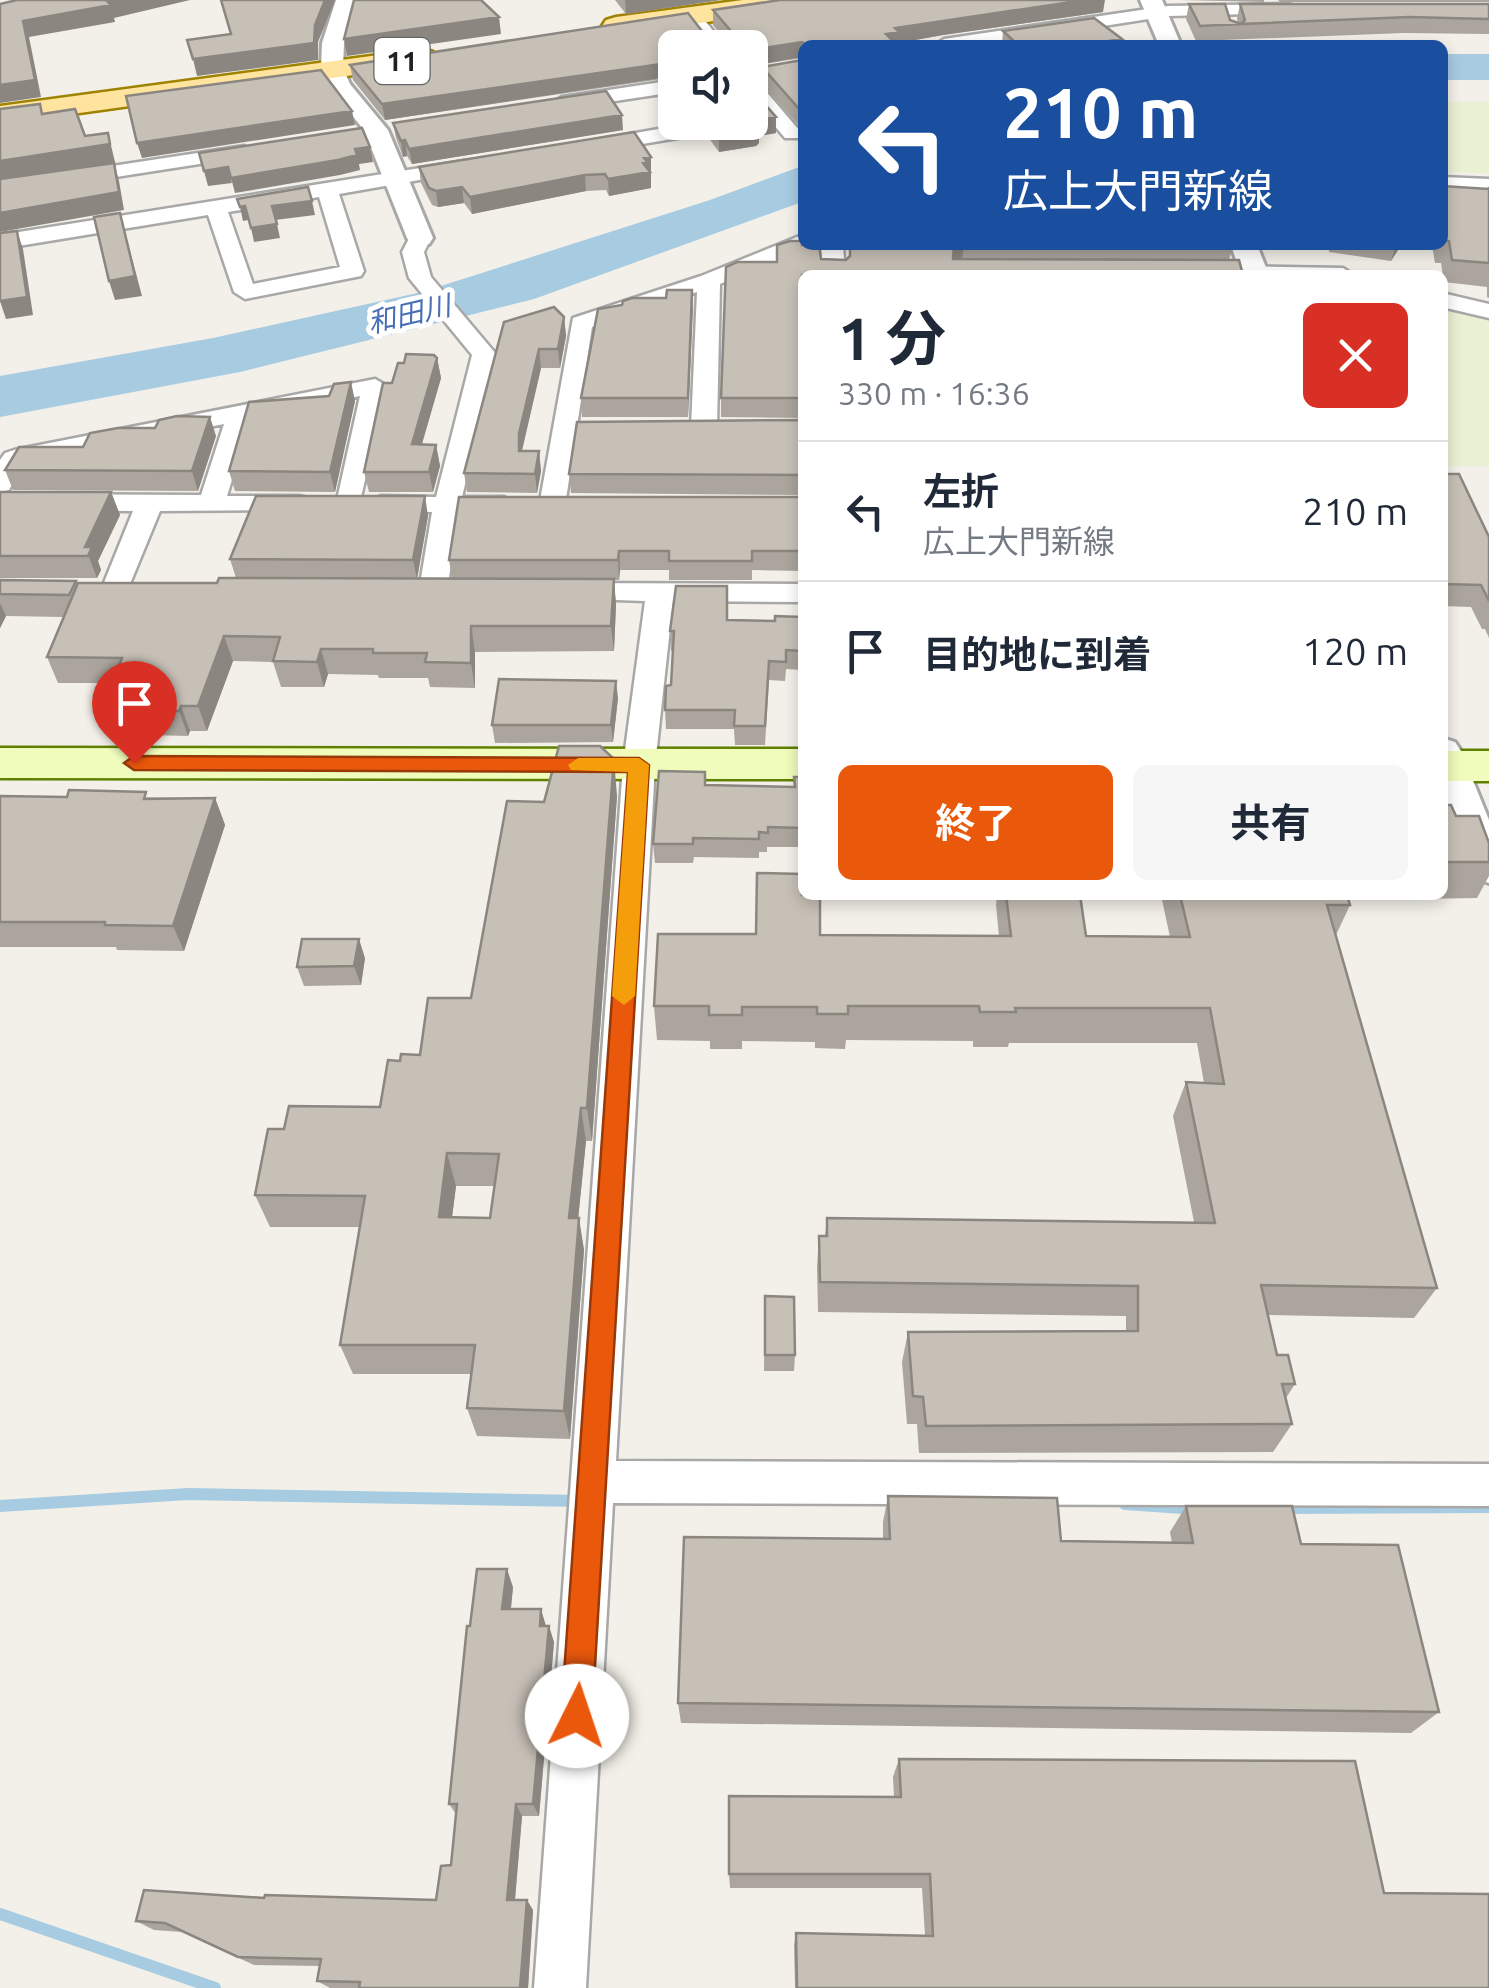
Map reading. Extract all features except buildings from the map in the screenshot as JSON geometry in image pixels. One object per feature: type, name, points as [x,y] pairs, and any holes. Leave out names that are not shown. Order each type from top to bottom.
[{"type":"main road","points":[[594,29],[691,10],[787,1]]},
{"type":"main road","name":"11","points":[[0,115],[447,55]]},
{"type":"main road","points":[[0,763],[798,764]]},
{"type":"street","points":[[347,0],[332,52],[332,70],[376,132],[420,238],[413,252],[420,278],[484,354],[448,505],[433,590]]},
{"type":"street","points":[[1154,6],[1168,40]]},
{"type":"street","points":[[971,40],[1154,6],[1314,10]]},
{"type":"street","points":[[542,106],[658,89]]},
{"type":"street","points":[[768,106],[792,134]]},
{"type":"street","points":[[768,117],[798,108]]},
{"type":"street","points":[[564,151],[658,135]]},
{"type":"street","points":[[0,190],[267,149]]},
{"type":"street","points":[[0,242],[487,163]]},
{"type":"street","points":[[1448,183],[1489,185]]},
{"type":"street","points":[[216,208],[245,292],[297,284],[353,271],[327,190]]},
{"type":"street","points":[[0,502],[561,506],[574,428],[581,323],[709,281],[798,244]]},
{"type":"street","points":[[704,427],[709,281]]},
{"type":"street","points":[[1448,301],[1489,311]]},
{"type":"street","points":[[0,484],[14,458],[375,386],[348,504]]},
{"type":"street","points":[[211,504],[240,412]]},
{"type":"street","points":[[149,504],[105,590],[155,590]]},
{"type":"street","points":[[547,592],[798,593]]},
{"type":"street","points":[[560,1988],[639,765],[660,593]]},
{"type":"street","points":[[1456,762],[1489,868]]},
{"type":"street","points":[[592,1482],[1489,1485]]},
{"type":"green space","points":[[1448,102],[1489,102],[1489,173],[1448,172]]},
{"type":"green space","points":[[1448,310],[1489,320],[1489,466],[1448,466]]},
{"type":"water","points":[[1448,54],[1489,54],[1489,80],[1448,80]]},
{"type":"water","name":"和田川","points":[[798,167],[798,203],[534,299],[240,372],[0,417],[0,376],[213,338],[422,292],[710,200]]},
{"type":"waterway","points":[[0,1506],[188,1494],[583,1501]]},
{"type":"waterway","points":[[1125,1504],[1198,1509]]},
{"type":"waterway","points":[[1280,1508],[1489,1507]]},
{"type":"waterway","points":[[0,1914],[215,1988]]},
{"type":"slow traffic","points":[[578,765],[639,765],[624,996]]},
{"type":"route","points":[[134,763],[639,765],[577,1716]]}]
